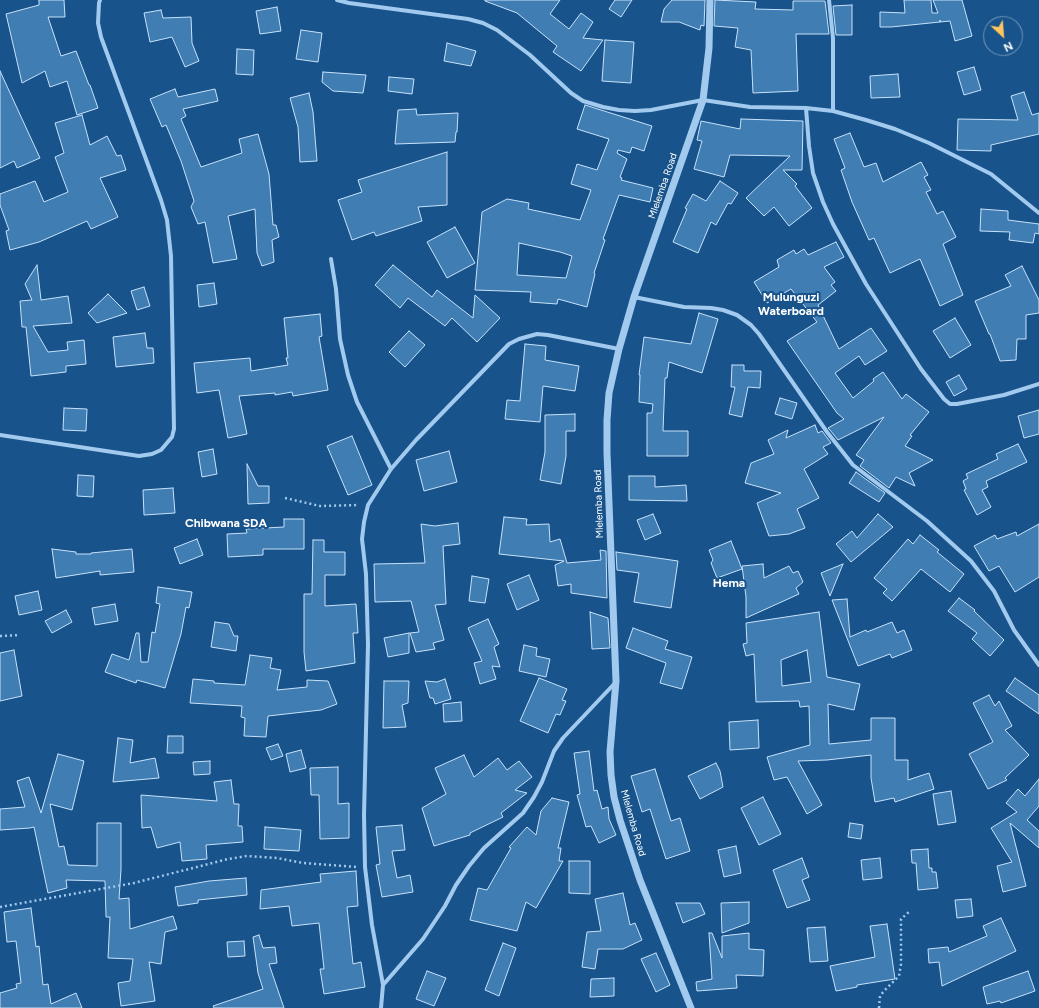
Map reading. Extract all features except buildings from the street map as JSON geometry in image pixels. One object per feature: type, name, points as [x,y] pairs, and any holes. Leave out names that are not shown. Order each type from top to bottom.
[{"type":"street","points":[[0,435],[139,456],[152,454],[161,450],[172,437],[174,429],[171,256],[167,220],[101,37],[98,22],[100,0]]},
{"type":"street","points":[[337,0],[349,3],[468,19],[483,24],[497,30],[530,55],[571,93],[583,101],[602,107],[619,110],[643,111],[703,100],[750,107],[806,108],[833,111],[895,129],[991,174],[1039,212]]},
{"type":"street","name":"Mlelemba Road","points":[[691,1008],[640,880],[614,797],[610,752],[616,681],[607,420],[609,393],[619,349],[634,297],[703,100],[709,48],[710,0]]},
{"type":"street","points":[[829,0],[833,38],[833,111]]},
{"type":"street","points":[[806,108],[809,146],[814,173],[823,202],[833,224],[870,290],[921,369],[944,399],[950,404],[957,404],[1004,395],[1039,384]]},
{"type":"street","points":[[330,259],[336,289],[340,339],[348,375],[357,402],[391,470]]},
{"type":"street","points":[[634,297],[684,307],[723,310],[737,315],[751,325],[759,334],[827,432],[853,465],[927,521],[971,561],[994,591],[1014,630],[1039,665]]},
{"type":"street","points":[[381,1008],[383,985],[372,925],[365,867],[364,815],[368,646],[366,574],[362,539],[368,505],[391,470],[416,440],[450,403],[509,344],[519,339],[537,334],[619,349]]},
{"type":"street","points":[[383,985],[423,939],[469,866],[484,848],[522,813],[534,797],[542,782],[554,750],[563,738],[616,681]]},
{"type":"path","points":[[284,498],[320,506],[368,505]]},
{"type":"path","points":[[0,636],[20,635]]},
{"type":"path","points":[[0,907],[134,883],[228,858],[247,856],[270,857],[303,863],[365,867]]},
{"type":"path","points":[[879,1008],[880,996],[899,976],[901,964],[901,919],[910,911]]},
{"type":"district","name":"Mulunguzi Waterboard","points":[[791,304]]},
{"type":"district","name":"Chibwana SDA","points":[[226,523]]},
{"type":"district","name":"Hema","points":[[729,583]]}]
